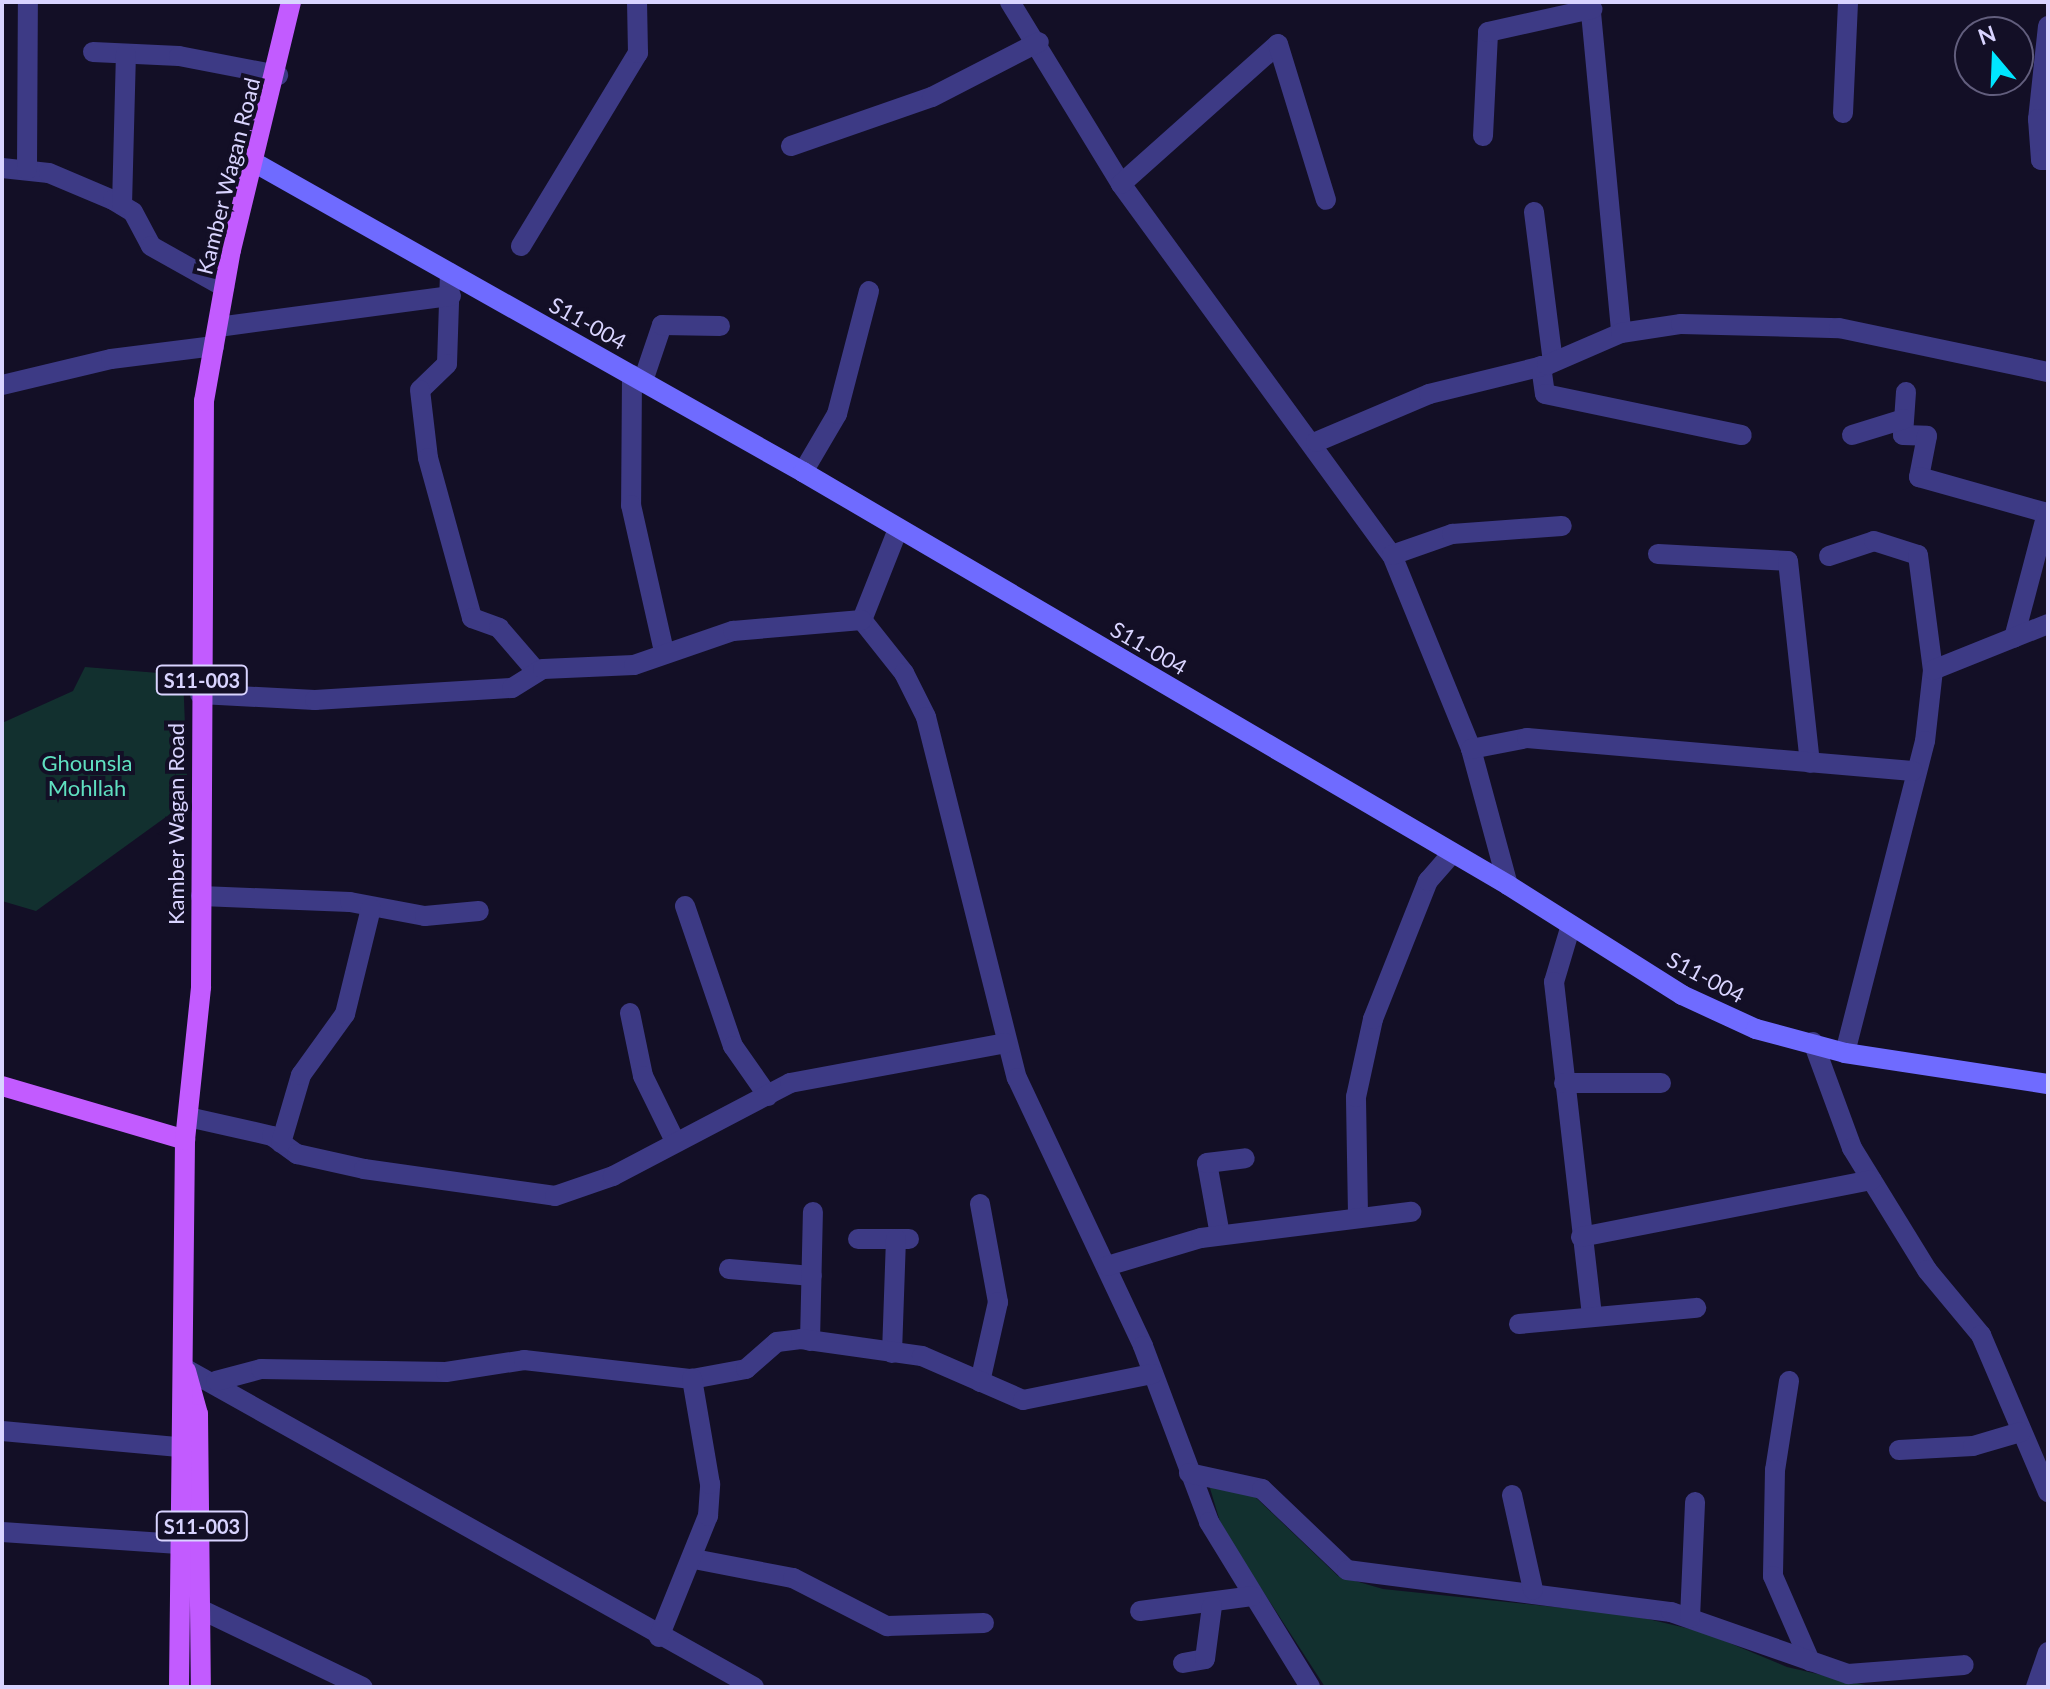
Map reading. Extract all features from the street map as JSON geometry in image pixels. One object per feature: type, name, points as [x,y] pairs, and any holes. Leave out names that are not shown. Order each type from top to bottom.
[{"type":"main road","name":"Kamber Wagan Road","points":[[179,1687],[179,1447],[184,1368],[185,1140],[201,896],[204,401],[224,287],[278,75],[291,2]]},
{"type":"main road","points":[[2,1086],[185,1140]]},
{"type":"main road","name":"Kamber Wagan Road","points":[[184,1368],[198,1414],[201,1687]]},
{"type":"street","points":[[27,170],[28,2]]},
{"type":"street","points":[[521,246],[638,53],[637,2]]},
{"type":"street","points":[[1010,2],[1039,42],[1121,184],[1316,442],[1392,555],[1471,749],[1508,885]]},
{"type":"street","points":[[1843,113],[1848,2]]},
{"type":"street","points":[[1483,136],[1488,32],[1591,6],[1621,333]]},
{"type":"street","points":[[2048,26],[2038,119],[2041,160],[2048,160]]},
{"type":"street","points":[[791,146],[932,97],[1039,42]]},
{"type":"street","points":[[1121,184],[1278,44],[1326,200]]},
{"type":"street","points":[[93,52],[278,75]]},
{"type":"street","points":[[122,205],[126,54]]},
{"type":"street","name":"S11-004","points":[[257,164],[803,472],[1508,885],[1682,995],[1756,1029],[1845,1053],[2048,1084]]},
{"type":"street","points":[[2,168],[27,170],[122,205],[151,246],[224,287]]},
{"type":"street","points":[[1534,212],[1547,364],[1545,394],[1742,435]]},
{"type":"street","points":[[450,273],[447,364],[420,390],[428,458],[472,618],[499,628],[537,672]]},
{"type":"street","points":[[803,472],[837,414],[869,291]]},
{"type":"street","points":[[2,385],[216,336],[451,296]]},
{"type":"street","points":[[1316,442],[1429,394],[1547,364],[1621,333],[1681,324],[1839,328],[2048,372]]},
{"type":"street","points":[[664,652],[631,505],[637,378],[662,325],[720,326]]},
{"type":"street","points":[[1906,392],[1903,435],[1927,436],[1919,477],[2047,513],[2038,569],[2014,638]]},
{"type":"street","points":[[1852,435],[1904,419]]},
{"type":"street","points":[[1392,555],[1452,534],[1562,526]]},
{"type":"street","points":[[862,620],[898,529]]},
{"type":"street","points":[[1829,556],[1874,541],[1918,555],[1933,670],[1925,741],[1913,771],[1845,1053]]},
{"type":"street","points":[[1658,554],[1788,561],[1810,763]]},
{"type":"street","points":[[200,694],[315,700],[512,688],[537,672],[634,665],[664,652],[733,631],[862,620]]},
{"type":"street","points":[[862,620],[904,673],[926,717],[1005,1043],[1107,1266],[1189,1473],[1252,1596],[1310,1687]]},
{"type":"street","points":[[1933,670],[2048,624]]},
{"type":"street","points":[[1471,749],[1527,738],[1913,771]]},
{"type":"street","points":[[1358,1214],[1356,1097],[1373,1019],[1428,881],[1452,853]]},
{"type":"street","points":[[201,896],[371,908],[425,916],[479,911]]},
{"type":"street","points":[[685,906],[733,1046],[768,1096]]},
{"type":"street","points":[[281,1143],[301,1075],[345,1014],[371,908]]},
{"type":"street","points":[[1571,925],[1554,982],[1592,1317]]},
{"type":"street","points":[[630,1013],[643,1076],[674,1139]]},
{"type":"street","points":[[1813,1042],[1871,1180],[1927,1270],[1981,1335],[2021,1432],[2042,1463],[2048,1492]]},
{"type":"street","points":[[188,1117],[281,1143],[297,1154],[364,1169],[555,1196],[613,1176],[674,1139],[805,1080],[1005,1043]]},
{"type":"street","points":[[1564,1083],[1661,1083]]},
{"type":"street","points":[[1220,1235],[1207,1163],[1245,1158]]},
{"type":"street","points":[[1581,1237],[1871,1180]]},
{"type":"street","points":[[980,1204],[998,1302],[980,1382]]},
{"type":"street","points":[[810,1341],[813,1212]]},
{"type":"street","points":[[1107,1266],[1220,1235],[1358,1214],[1411,1212]]},
{"type":"street","points":[[858,1239],[902,1239],[892,1353]]},
{"type":"street","points":[[729,1269],[812,1276]]},
{"type":"street","points":[[1519,1324],[1696,1308]]},
{"type":"street","points":[[216,1381],[261,1369],[446,1372],[524,1360],[692,1379],[746,1369],[777,1342],[810,1341],[922,1356],[1023,1400],[1152,1374]]},
{"type":"street","points":[[184,1368],[216,1381],[659,1637],[754,1687]]},
{"type":"street","points":[[659,1637],[694,1559],[710,1484],[692,1379]]},
{"type":"street","points":[[1789,1381],[1775,1470],[1773,1576],[1810,1661]]},
{"type":"street","points":[[2,1431],[179,1447]]},
{"type":"street","points":[[1899,1450],[1973,1446],[2021,1432]]},
{"type":"street","points":[[1189,1473],[1262,1489],[1347,1570],[1533,1590],[1690,1618],[1848,1674],[1888,1676],[1964,1665]]},
{"type":"street","points":[[1512,1495],[1533,1590]]},
{"type":"street","points":[[1690,1618],[1695,1502]]},
{"type":"street","points":[[2,1532],[179,1544]]},
{"type":"street","points":[[694,1559],[793,1578],[887,1626],[984,1623]]},
{"type":"street","points":[[1140,1611],[1212,1606],[1252,1596]]},
{"type":"street","points":[[1183,1663],[1205,1659],[1212,1606]]},
{"type":"street","points":[[202,1610],[363,1687]]},
{"type":"street","points":[[2036,1687],[2048,1652]]},
{"type":"green space","name":"Ghounsla Mohllah","points":[[85,667],[183,675],[188,801],[36,911],[2,901],[2,723],[73,691]]},
{"type":"green space","points":[[1209,1485],[1248,1490],[1338,1576],[1383,1589],[1631,1615],[1703,1632],[1787,1667],[1874,1687],[1325,1687],[1222,1528]]}]
